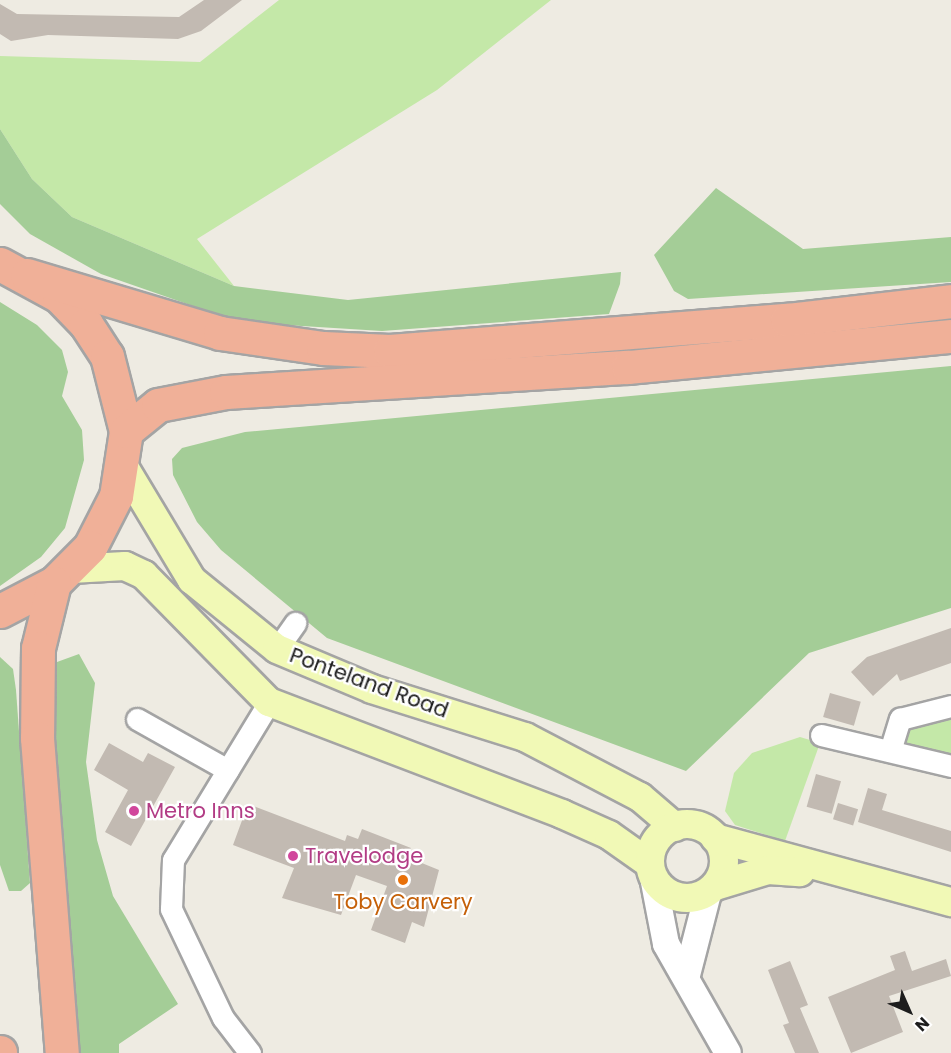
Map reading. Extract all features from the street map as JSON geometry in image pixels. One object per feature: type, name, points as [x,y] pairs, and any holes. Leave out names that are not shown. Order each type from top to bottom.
[{"type":"highway","points":[[11,265],[220,333],[323,348],[390,351],[787,320],[951,301]]},
{"type":"highway","points":[[11,265],[59,296],[102,348],[120,392],[126,431],[123,467],[105,522],[62,576],[38,648],[37,738],[62,1053]]},
{"type":"highway","points":[[126,431],[158,405],[226,392],[628,367],[951,336]]},
{"type":"highway","points":[[0,611],[62,576]]},
{"type":"main road","name":"Ponteland Road","points":[[123,467],[192,580],[277,649],[372,689],[525,737],[640,797],[675,826]]},
{"type":"main road","points":[[62,576],[125,566],[144,575],[269,702],[562,814],[609,835],[651,870],[664,891],[681,899],[768,870],[835,873]]},
{"type":"main road","points":[[651,870],[652,848],[675,826],[704,828],[716,838],[835,873],[951,902]]},
{"type":"main road","points":[[711,889],[723,853],[716,838]]},
{"type":"street","points":[[277,649],[295,623]]},
{"type":"street","points":[[250,1053],[223,1018],[171,909],[173,860],[269,702]]},
{"type":"street","points":[[890,751],[900,719],[951,706]]},
{"type":"street","points":[[137,719],[228,770]]},
{"type":"street","points":[[820,735],[951,766]]},
{"type":"street","points":[[651,870],[666,944],[687,975],[728,1053]]},
{"type":"street","points":[[687,975],[711,889]]},
{"type":"green space","points":[[279,0],[551,0],[437,90],[197,239],[234,286],[72,217],[32,179],[0,129],[0,56],[200,62]]},
{"type":"green space","points":[[0,129],[32,179],[72,217],[234,286],[348,300],[621,272],[620,284],[609,314],[382,331],[239,322],[101,274],[30,234],[0,204]]},
{"type":"green space","points":[[716,188],[803,249],[951,237],[951,282],[688,299],[674,291],[654,255]]},
{"type":"green space","points":[[0,302],[37,325],[62,350],[68,372],[62,396],[82,430],[84,460],[65,528],[41,557],[0,586]]},
{"type":"green space","points":[[951,366],[951,608],[809,653],[686,771],[327,638],[221,550],[197,522],[173,475],[172,459],[182,448],[245,432]]},
{"type":"green space","points":[[79,654],[95,683],[86,762],[97,840],[113,896],[178,1004],[119,1044],[119,1053],[75,1053],[46,666]]},
{"type":"green space","points":[[0,657],[13,669],[16,690],[30,883],[21,891],[9,891],[0,865]]},
{"type":"green space","points":[[951,717],[951,757],[906,745],[909,722]]},
{"type":"green space","points":[[800,737],[820,743],[785,841],[735,825],[725,811],[734,773],[752,753]]},
{"type":"building","points":[[204,0],[242,0],[201,31],[178,39],[48,35],[11,41],[0,34],[0,4],[17,14],[179,17]]},
{"type":"building","points":[[951,628],[951,663],[900,681],[897,674],[873,696],[851,672],[867,657]]},
{"type":"building","points":[[830,693],[861,702],[854,726],[823,717]]},
{"type":"building","name":"Metro Inns","points":[[109,743],[143,762],[148,753],[175,767],[131,846],[105,832],[128,790],[94,770]]},
{"type":"building","points":[[816,774],[841,781],[832,814],[807,807]]},
{"type":"building","points":[[868,788],[887,794],[882,810],[951,831],[951,852],[858,822]]},
{"type":"building","points":[[838,803],[858,809],[853,825],[833,819]]},
{"type":"building","points":[[248,804],[345,841],[347,835],[358,839],[362,829],[411,848],[407,857],[439,870],[424,927],[412,922],[405,943],[371,930],[387,886],[356,875],[341,915],[282,898],[294,868],[233,845]]},
{"type":"building","points":[[905,951],[912,971],[946,959],[951,976],[889,996],[903,1032],[851,1053],[828,997],[895,970],[890,956]]},
{"type":"building","points":[[790,961],[808,1005],[800,1008],[819,1053],[795,1053],[783,1025],[789,1023],[768,970]]},
{"type":"place","name":"Metro Inns","points":[[134,811]]},
{"type":"place","name":"Travelodge","points":[[293,856]]},
{"type":"place","name":"Toby Carvery","points":[[403,880]]}]
